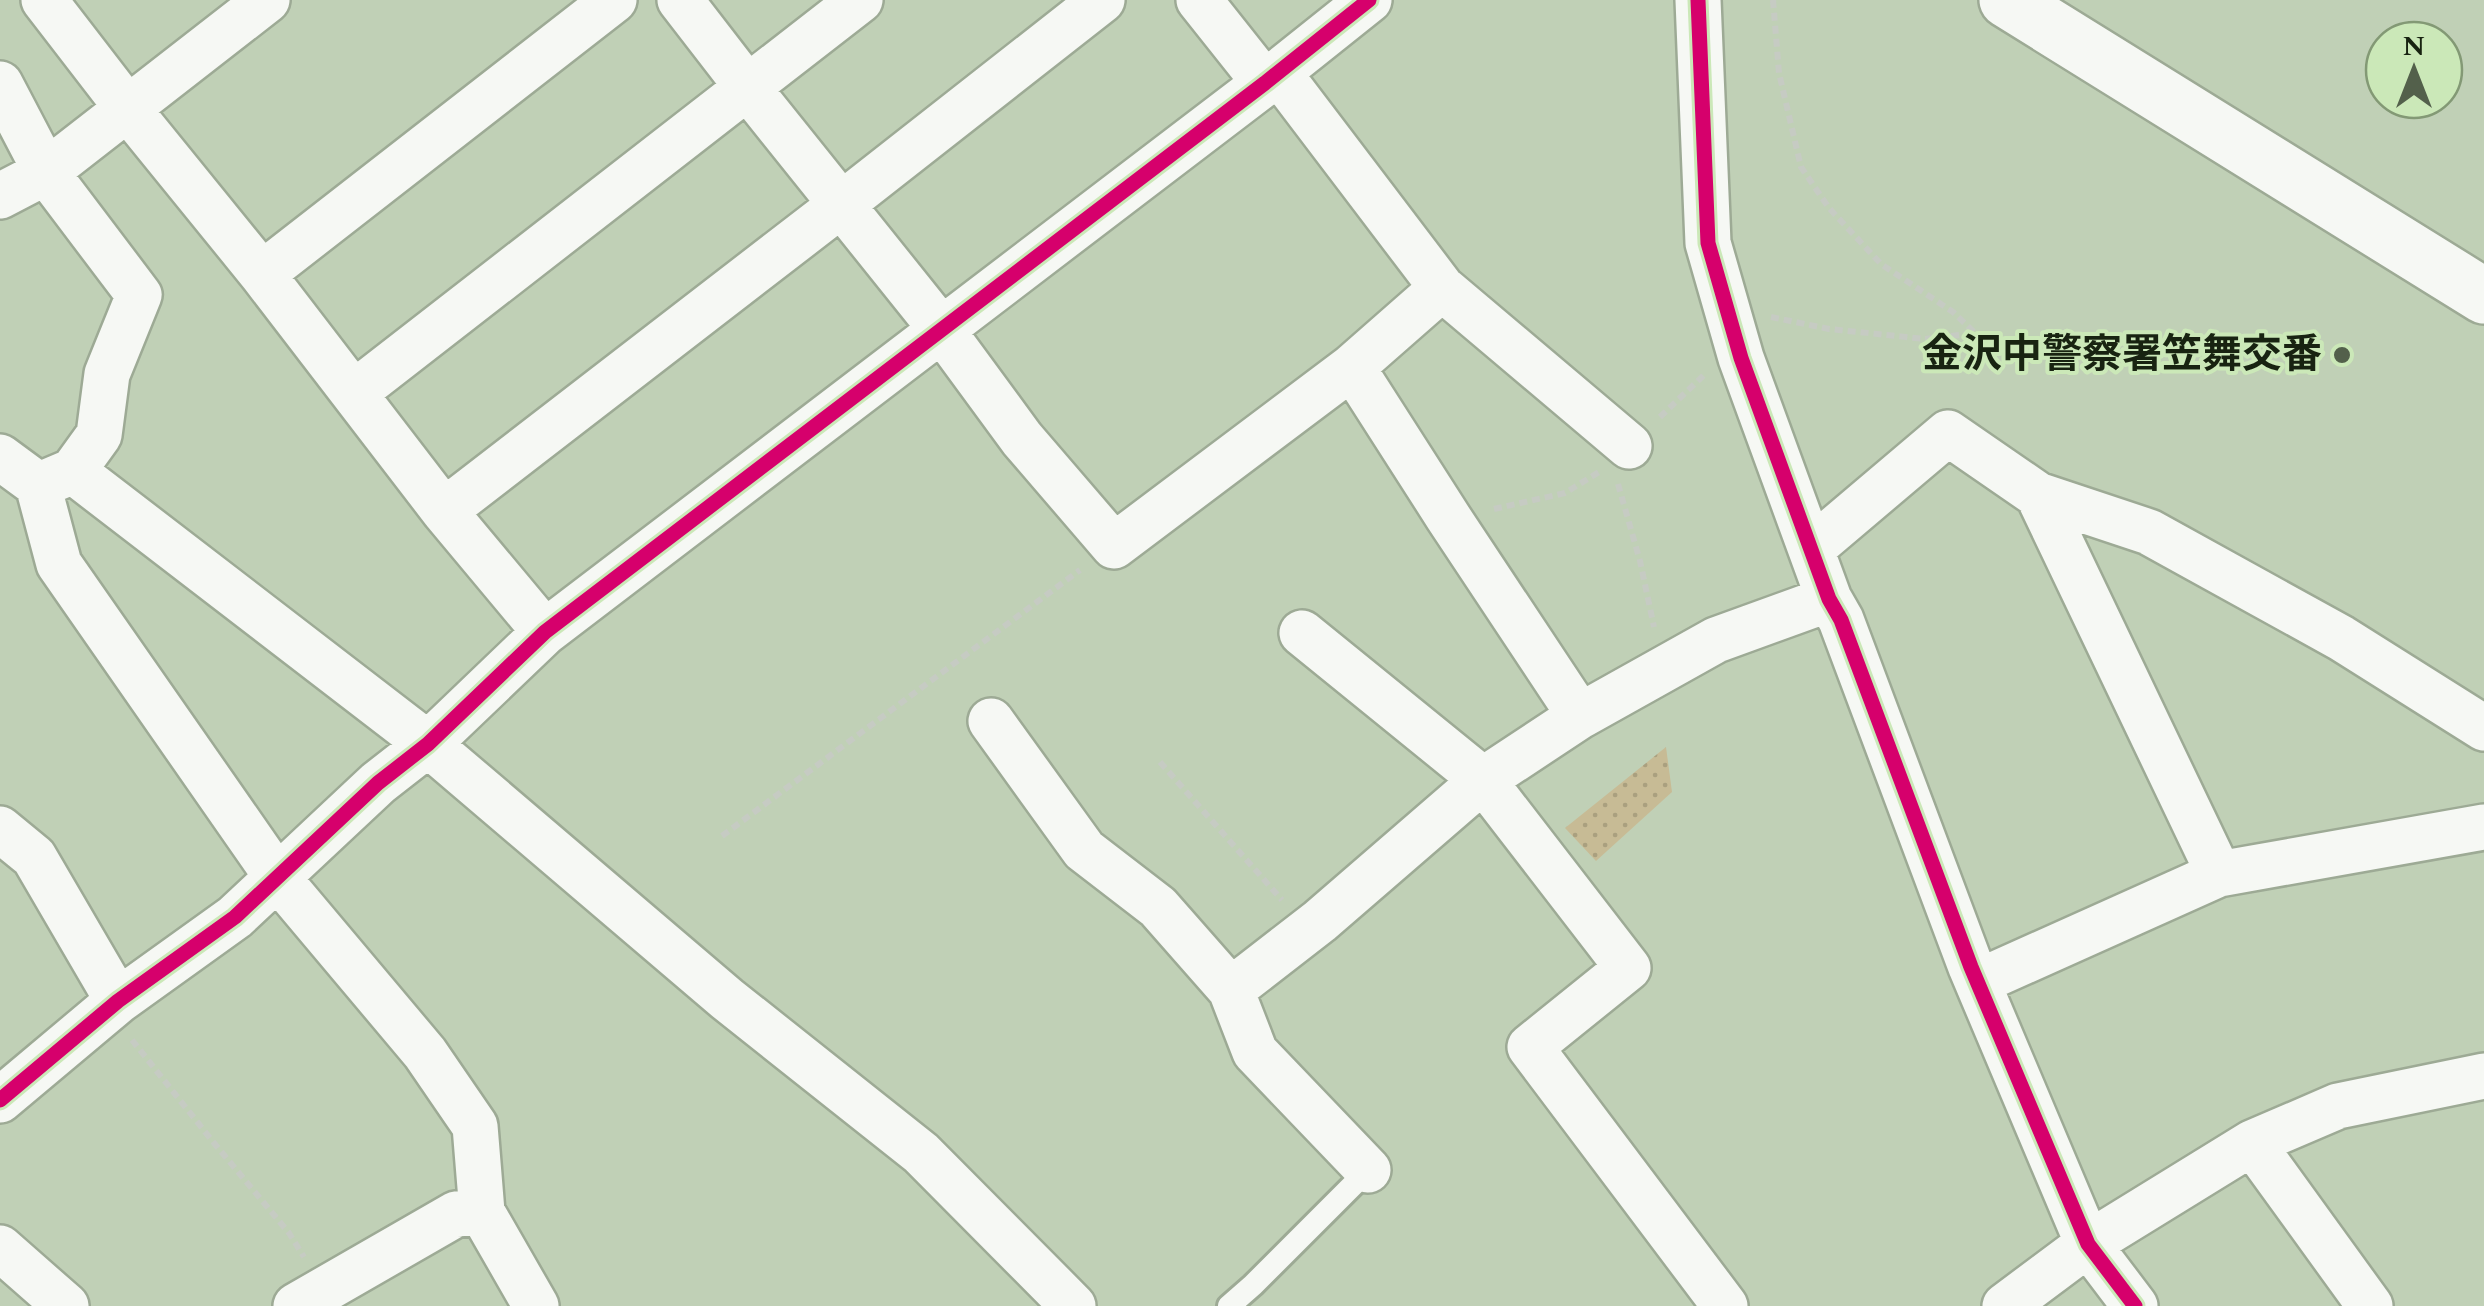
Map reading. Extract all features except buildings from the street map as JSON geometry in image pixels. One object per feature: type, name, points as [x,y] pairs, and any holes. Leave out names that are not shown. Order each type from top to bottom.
[{"type":"street","points":[[44,0],[444,511],[545,632]]},
{"type":"street","points":[[0,196],[46,172],[267,0]]},
{"type":"street","points":[[262,274],[614,0]]},
{"type":"street","points":[[680,0],[942,330],[1022,439],[1114,546],[1352,367],[1442,288]]},
{"type":"street","points":[[354,393],[860,0]]},
{"type":"street","points":[[444,511],[1102,0]]},
{"type":"street","points":[[1199,0],[1272,77],[1442,288],[1623,463]]},
{"type":"street","points":[[0,1100],[118,1001],[235,917],[378,783],[428,744],[545,632],[1369,0]]},
{"type":"street","points":[[1698,0],[1708,243],[1737,343],[1829,599],[1842,620],[1978,982],[2088,1244],[2135,1306]]},
{"type":"street","points":[[2007,0],[2484,296]]},
{"type":"street","points":[[0,84],[46,172],[139,294],[108,374],[98,435],[55,478],[59,564],[276,877],[425,1053],[476,1126],[482,1212],[536,1306]]},
{"type":"street","points":[[1352,367],[1580,716]]},
{"type":"street","points":[[1810,548],[1948,433],[2038,495],[2149,532],[2341,638],[2484,728]]},
{"type":"street","points":[[0,456],[55,478],[428,744],[727,999],[921,1153],[1057,1296]]},
{"type":"street","points":[[2038,495],[2220,874]]},
{"type":"street","points":[[1232,990],[1483,780],[1580,716],[1716,640],[1829,599]]},
{"type":"street","points":[[1302,632],[1483,780],[1628,968],[1530,1047],[1725,1306]]},
{"type":"street","points":[[991,722],[1084,850],[1158,907],[1232,990],[1254,1052],[1368,1170]]},
{"type":"street","points":[[1978,982],[2220,874],[2484,826]]},
{"type":"street","points":[[0,829],[34,856],[118,1001]]},
{"type":"street","points":[[2005,1306],[2088,1244],[2252,1143],[2338,1106],[2484,1076]]},
{"type":"street","points":[[2252,1143],[2370,1306]]},
{"type":"street","points":[[303,1288],[456,1214],[482,1212]]},
{"type":"street","points":[[0,1248],[66,1306]]},
{"type":"lane","points":[[1229,1306],[1368,1170]]},
{"type":"path","points":[[1737,343],[1770,317],[1829,329],[1925,339],[1975,333],[1953,312],[1880,264],[1829,208],[1801,167],[1778,72],[1772,0]]},
{"type":"path","points":[[1623,463],[1662,670]]},
{"type":"path","points":[[722,836],[1114,546]]},
{"type":"path","points":[[1160,762],[1308,930]]},
{"type":"path","points":[[118,1001],[131,1039],[289,1233],[303,1288]]},
{"type":"shaded area","points":[[1666,747],[1672,792],[1596,861],[1565,828]]},
{"type":"cycle path","points":[[0,1100],[118,1001],[235,917],[378,783],[428,744],[545,632],[1369,0]]},
{"type":"cycle path","points":[[1698,0],[1708,243],[1741,358],[1971,967],[2088,1244],[2135,1306]]},
{"type":"place","name":"金沢中警察署笠舞交番","points":[[2342,355]]}]
